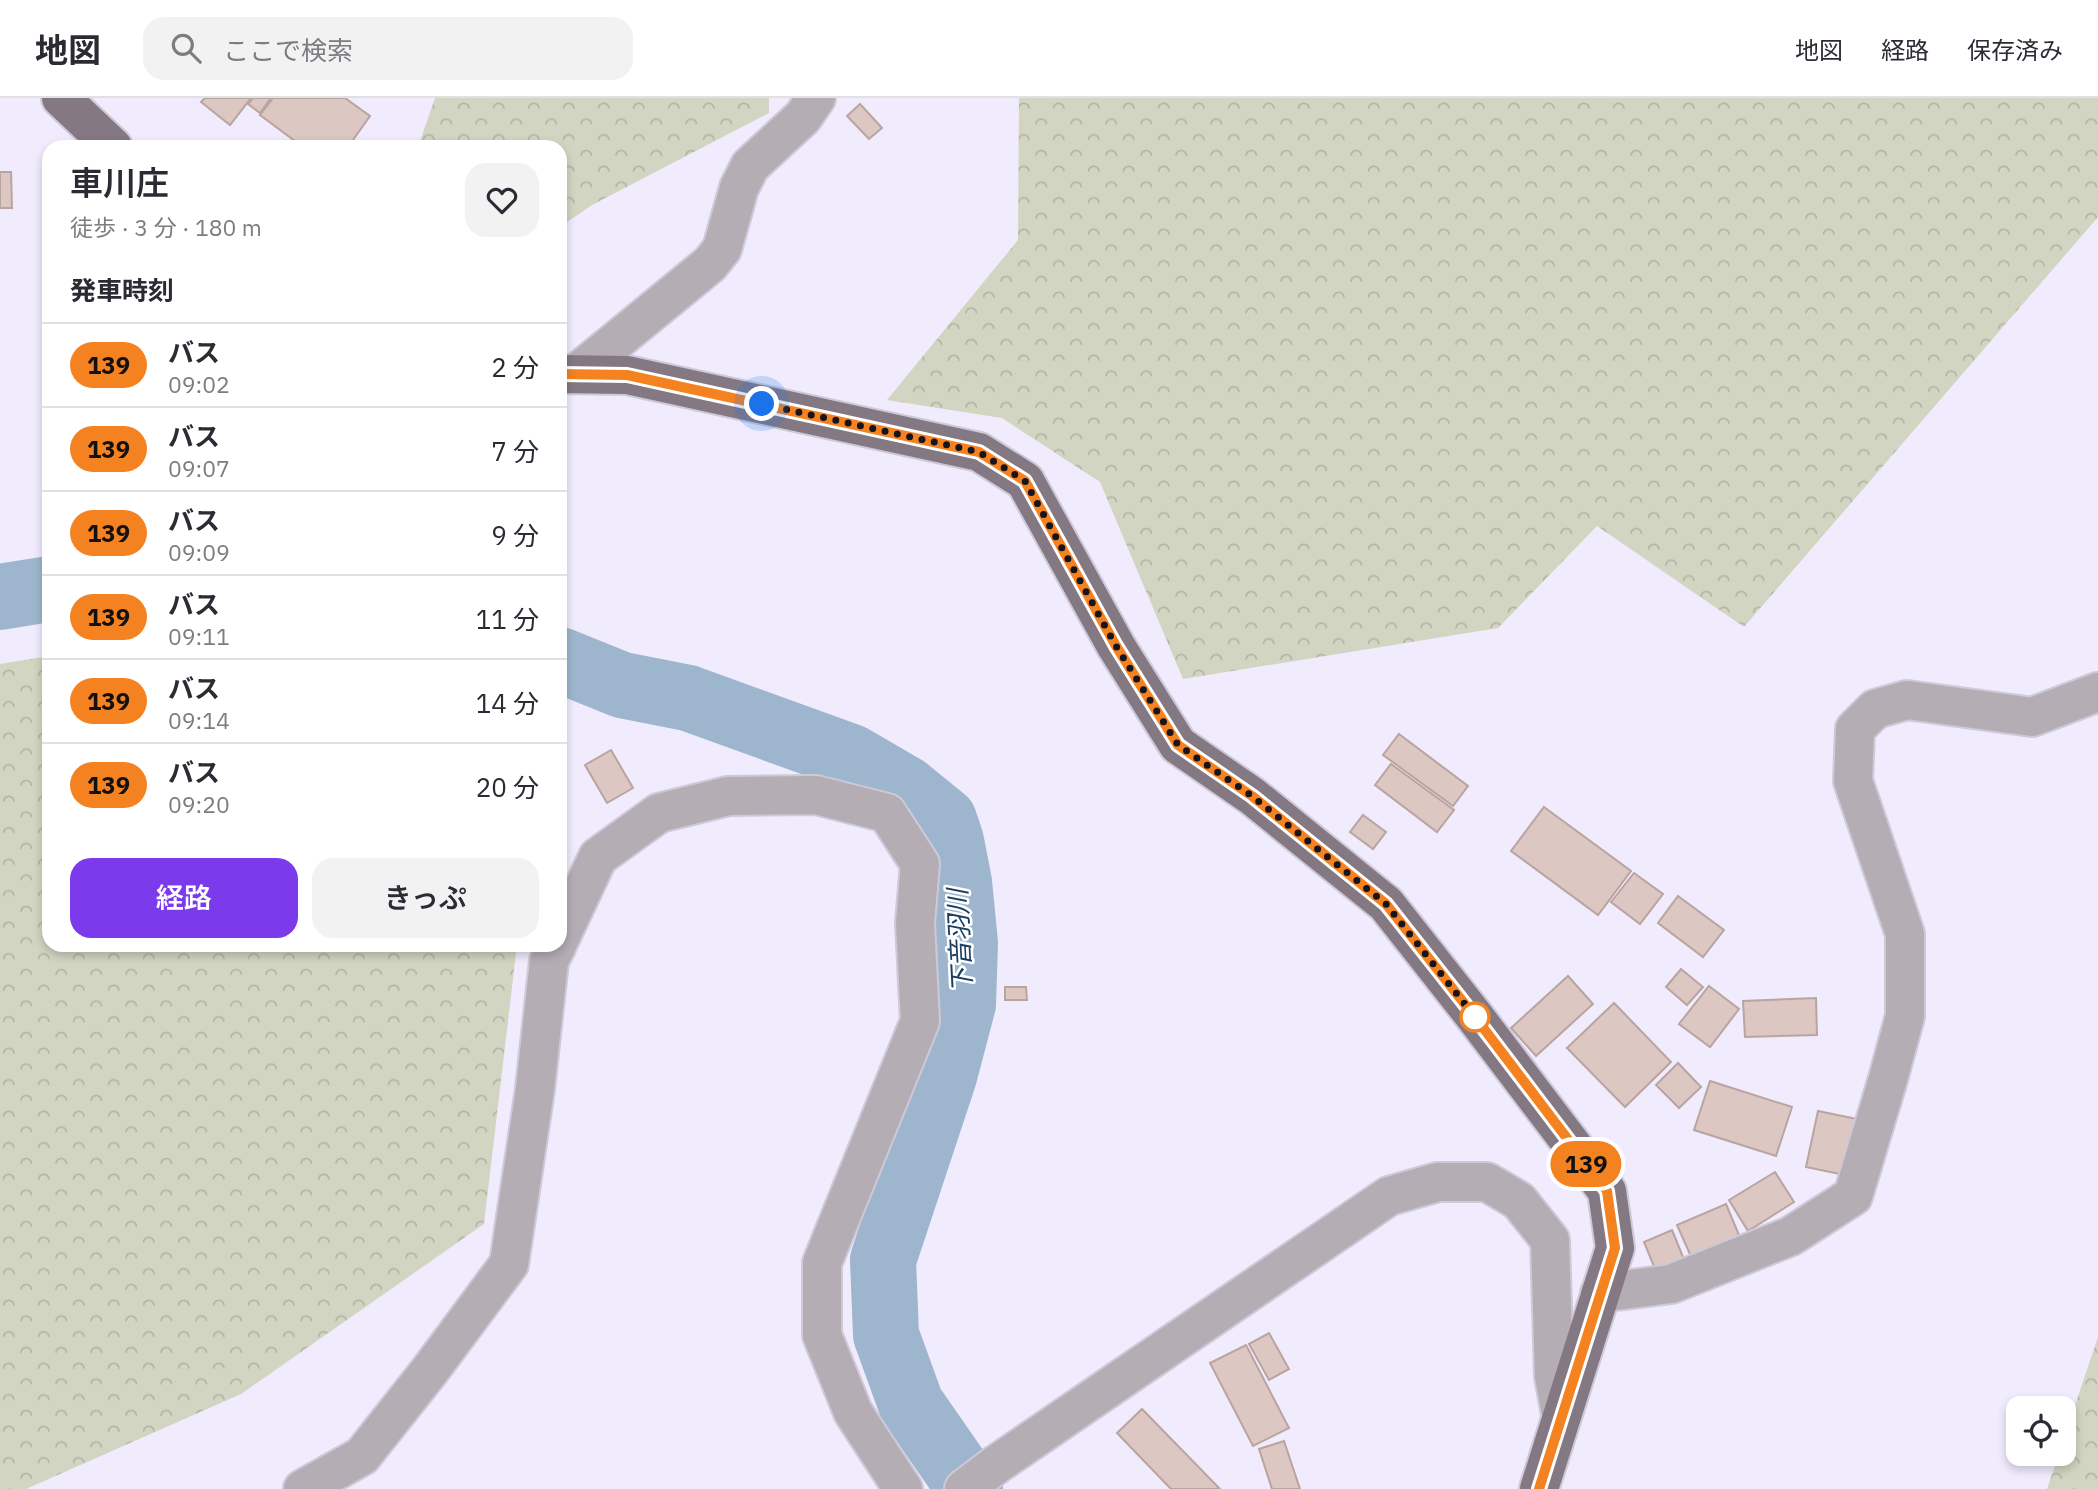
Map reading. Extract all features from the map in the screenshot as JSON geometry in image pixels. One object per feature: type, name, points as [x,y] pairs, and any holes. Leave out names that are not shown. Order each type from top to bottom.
[{"type":"main road","points":[[61,98],[106,140]]},
{"type":"main road","points":[[568,374],[627,375],[979,452],[1025,481],[1116,646],[1178,745],[1252,796],[1386,904],[1607,1191],[1615,1248],[1539,1489]]},
{"type":"street","points":[[568,374],[710,264],[722,249],[739,188],[750,166],[803,117],[816,98]]},
{"type":"street","points":[[1600,1293],[1671,1283],[1791,1236],[1853,1196],[1905,1016],[1905,934],[1853,781],[1854,729],[1875,709],[1907,700],[2032,717],[2098,692]]},
{"type":"street","points":[[567,923],[598,857],[659,813],[728,796],[816,795],[887,813],[920,864],[915,923],[920,1021],[822,1263],[822,1335],[853,1412],[903,1489]]},
{"type":"street","points":[[303,1489],[362,1456],[509,1264],[535,1089],[549,961],[554,952]]},
{"type":"street","points":[[964,1489],[1389,1196],[1438,1182],[1487,1182],[1519,1200],[1550,1240],[1554,1376],[1561,1414]]},
{"type":"green space","points":[[435,98],[769,98],[769,113],[592,205],[567,222],[567,140],[420,140]]},
{"type":"green space","points":[[1019,98],[2098,98],[2098,217],[1744,627],[1597,526],[1498,628],[1183,679],[1100,482],[1002,418],[887,400],[1018,240]]},
{"type":"green space","points":[[42,657],[42,952],[516,952],[484,1224],[241,1394],[26,1489],[0,1489],[0,664]]},
{"type":"green space","points":[[2098,1337],[2098,1489],[2047,1489],[2055,1466],[2076,1466],[2076,1402]]},
{"type":"building","points":[[205,98],[251,98],[230,125],[201,102]]},
{"type":"building","points":[[253,98],[271,98],[260,113],[248,104]]},
{"type":"building","points":[[273,98],[345,98],[370,116],[353,140],[294,140],[260,115]]},
{"type":"building","points":[[860,104],[882,128],[869,139],[847,116]]},
{"type":"building","points":[[0,172],[11,172],[12,208],[0,208]]},
{"type":"building","points":[[1399,734],[1468,786],[1453,806],[1383,755]]},
{"type":"building","points":[[611,750],[633,788],[607,803],[585,765]]},
{"type":"building","points":[[1391,764],[1454,810],[1437,832],[1375,785]]},
{"type":"building","points":[[1544,807],[1631,871],[1598,915],[1511,851]]},
{"type":"building","points":[[1363,815],[1386,832],[1373,849],[1350,832]]},
{"type":"building","points":[[1634,873],[1663,894],[1640,924],[1611,902]]},
{"type":"building","points":[[1678,896],[1724,930],[1703,957],[1658,923]]},
{"type":"building","points":[[1681,969],[1703,987],[1687,1005],[1666,987]]},
{"type":"building","points":[[1568,976],[1593,1004],[1536,1056],[1511,1028]]},
{"type":"building","points":[[1709,986],[1739,1009],[1710,1047],[1679,1024]]},
{"type":"building","points":[[1005,987],[1026,987],[1027,1000],[1005,1000]]},
{"type":"building","points":[[1816,998],[1817,1035],[1745,1037],[1743,1001]]},
{"type":"building","points":[[1614,1003],[1671,1062],[1625,1107],[1567,1048]]},
{"type":"building","points":[[1678,1063],[1701,1087],[1679,1108],[1656,1085]]},
{"type":"building","points":[[1710,1081],[1792,1107],[1776,1156],[1694,1130]]},
{"type":"building","points":[[1818,1111],[1857,1119],[1845,1175],[1806,1167]]},
{"type":"building","points":[[1775,1172],[1794,1202],[1748,1231],[1729,1200]]},
{"type":"building","points":[[1726,1204],[1741,1240],[1693,1261],[1677,1225]]},
{"type":"building","points":[[1672,1230],[1685,1262],[1657,1274],[1644,1242]]},
{"type":"building","points":[[1269,1333],[1289,1369],[1269,1380],[1249,1344]]},
{"type":"building","points":[[1246,1345],[1289,1428],[1253,1446],[1210,1363]]},
{"type":"building","points":[[1142,1409],[1220,1489],[1171,1489],[1117,1433]]},
{"type":"building","points":[[1284,1441],[1300,1489],[1272,1489],[1259,1449]]},
{"type":"waterway","name":"下音羽川","points":[[0,597],[42,590]]},
{"type":"waterway","name":"下音羽川","points":[[567,663],[622,685],[688,698],[851,757],[906,789],[944,820],[959,882],[965,943],[963,1004],[944,1076],[883,1260],[886,1335],[911,1404],[970,1489]]},
{"type":"bus line","name":"139","points":[[567,374],[627,375],[979,452],[1025,481],[1116,646],[1178,745],[1252,796],[1386,904],[1607,1191],[1615,1248],[1539,1489]]},
{"type":"route","points":[[762,404],[979,452],[1025,481],[1116,646],[1178,745],[1252,796],[1386,904],[1475,1017]]}]
